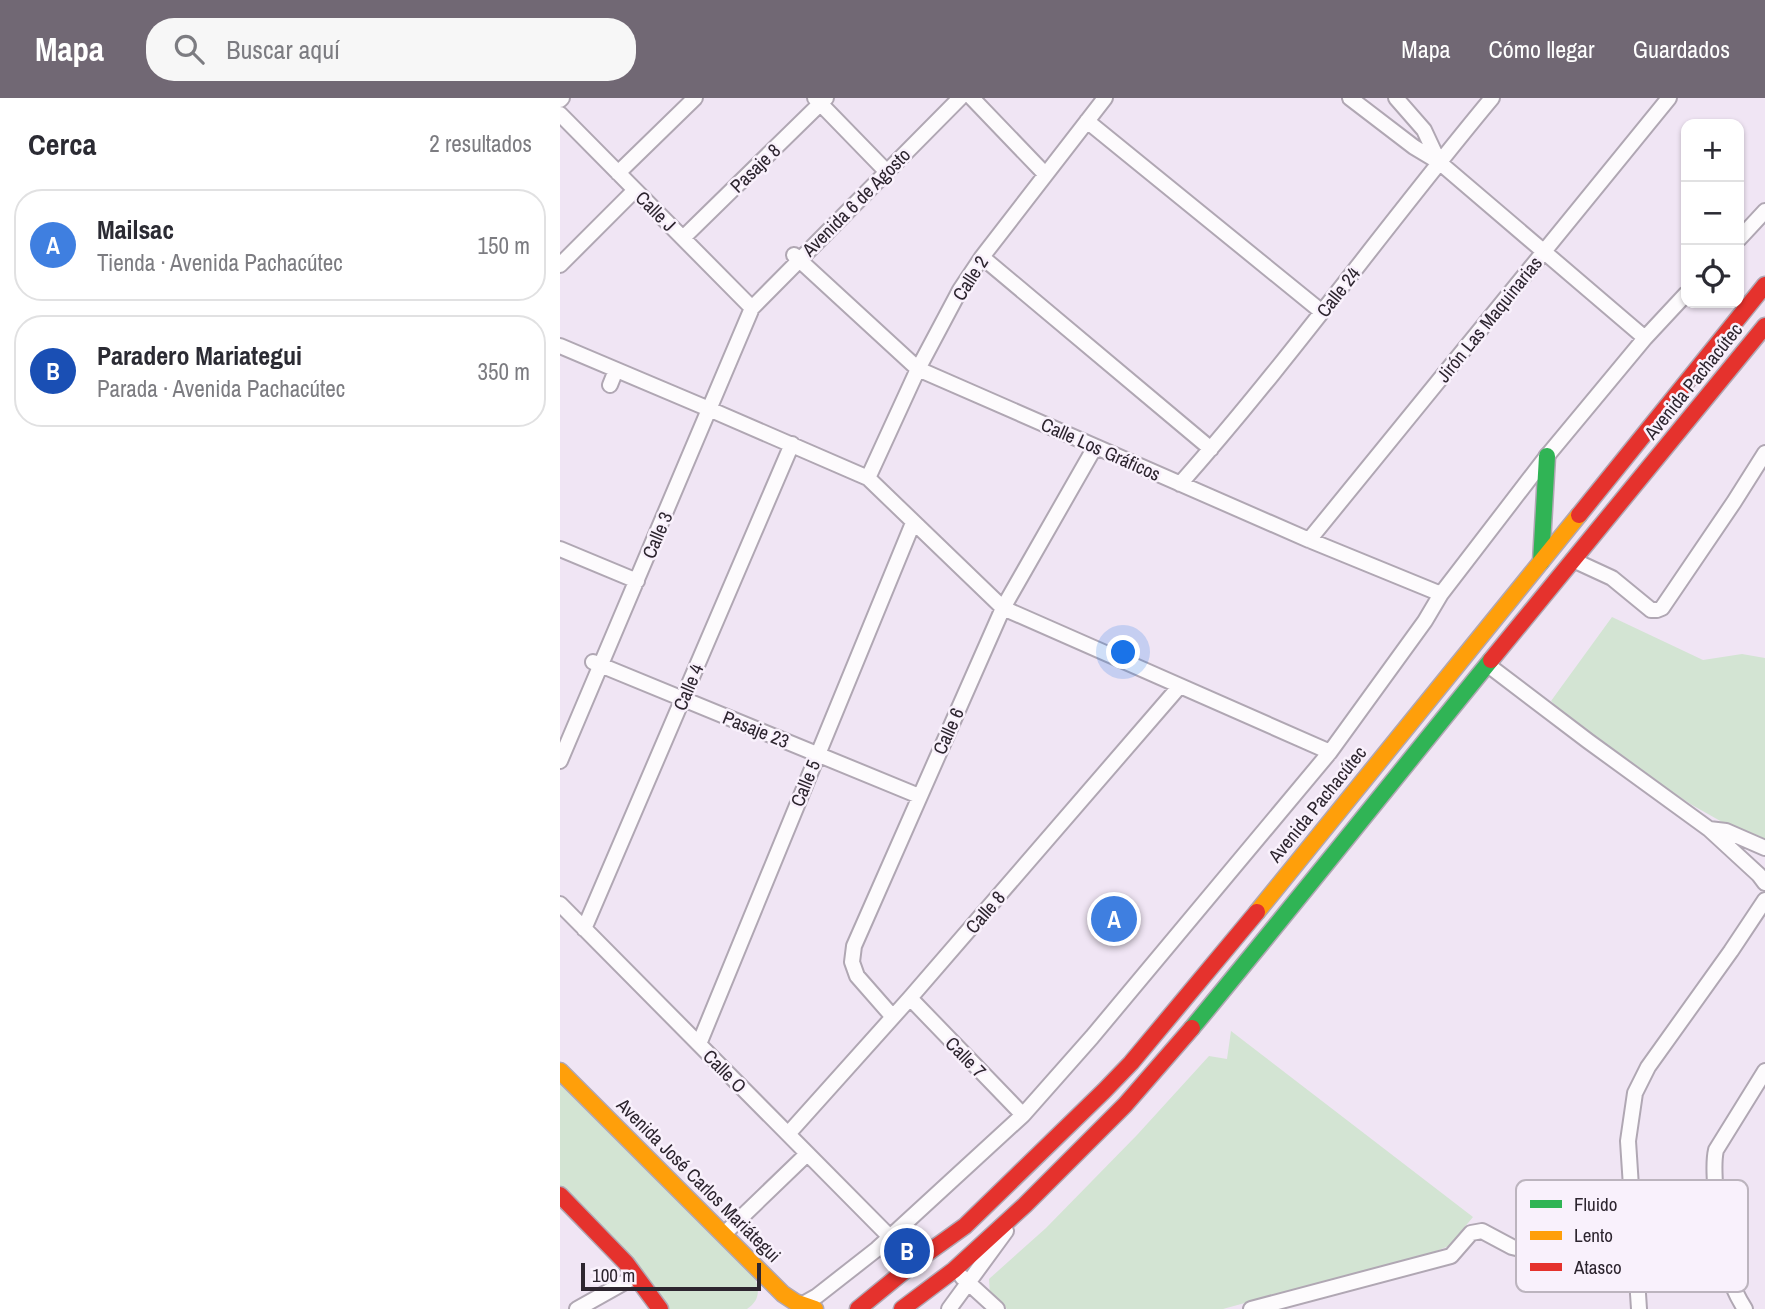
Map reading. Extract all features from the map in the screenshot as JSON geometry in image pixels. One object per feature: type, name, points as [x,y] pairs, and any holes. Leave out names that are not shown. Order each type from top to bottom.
[{"type":"main road","name":"Avenida Pachacútec","points":[[856,1308],[965,1226],[1131,1063],[1765,285]]},
{"type":"main road","name":"Avenida Pachacútec","points":[[902,1309],[954,1270],[1025,1205],[1148,1080],[1765,326]]},
{"type":"main road","points":[[1541,562],[1547,456]]},
{"type":"main road","name":"Avenida José Carlos Mariátegui","points":[[560,1070],[783,1294],[808,1307]]},
{"type":"main road","points":[[1031,1162],[1048,1182]]},
{"type":"main road","points":[[560,1195],[636,1276],[660,1309]]},
{"type":"street","points":[[618,173],[695,98]]},
{"type":"street","name":"Avenida 6 de Agosto","points":[[749,304],[883,169],[949,98]]},
{"type":"street","name":"Avenida 6 de Agosto","points":[[883,169],[960,98]]},
{"type":"street","points":[[972,98],[1045,174]]},
{"type":"street","name":"Calle 2","points":[[868,478],[918,369],[960,290],[982,257],[1105,98]]},
{"type":"street","points":[[1350,98],[1414,147],[1439,162],[1644,338]]},
{"type":"street","points":[[1396,98],[1424,130],[1439,162]]},
{"type":"street","name":"Calle 24","points":[[1180,484],[1322,312],[1492,98]]},
{"type":"street","name":"Jirón Las Maquinarias","points":[[1309,540],[1669,98]]},
{"type":"street","points":[[821,100],[883,169]]},
{"type":"street","name":"Pasaje 8","points":[[683,238],[821,100]]},
{"type":"street","name":"Calle J","points":[[560,114],[749,304]]},
{"type":"street","points":[[1087,121],[1322,312]]},
{"type":"street","points":[[560,265],[635,190]]},
{"type":"street","points":[[1744,234],[1765,211]]},
{"type":"street","name":"Calle Los Gráficos","points":[[796,257],[918,369],[1309,540],[1441,594]]},
{"type":"street","points":[[982,257],[1211,449]]},
{"type":"street","name":"Avenida Pachacútec","points":[[808,1307],[817,1296],[890,1237],[1023,1115],[1092,1037],[1329,752],[1425,621],[1441,594],[1547,456],[1644,338],[1681,299]]},
{"type":"street","name":"Calle 3","points":[[560,761],[562,743],[749,304]]},
{"type":"street","points":[[560,346],[868,478],[1003,608],[1329,752]]},
{"type":"street","points":[[610,385],[616,370]]},
{"type":"street","name":"Calle 4","points":[[584,929],[792,444]]},
{"type":"street","name":"Calle 6","points":[[893,1017],[857,976],[852,962],[854,946],[1003,608],[1095,447]]},
{"type":"street","points":[[1573,560],[1612,578],[1651,610],[1662,608],[1765,453]]},
{"type":"street","name":"Calle 5","points":[[699,1044],[913,523]]},
{"type":"street","points":[[560,549],[633,579]]},
{"type":"street","name":"Pasaje 23","points":[[597,663],[919,796]]},
{"type":"street","points":[[1488,665],[1709,829],[1765,883]]},
{"type":"street","name":"Calle 8","points":[[788,1134],[910,998],[1179,687]]},
{"type":"street","points":[[1709,829],[1726,831],[1765,848]]},
{"type":"street","points":[[1631,1180],[1628,1141],[1635,1093],[1648,1067],[1765,900]]},
{"type":"street","name":"Calle O","points":[[560,904],[890,1237]]},
{"type":"street","name":"Calle 7","points":[[910,998],[1023,1115]]},
{"type":"street","points":[[1715,1180],[1716,1150],[1765,1071]]},
{"type":"street","points":[[724,1234],[807,1154]]},
{"type":"street","points":[[949,1309],[1025,1205]]},
{"type":"street","points":[[1251,1309],[1451,1256],[1471,1233],[1482,1231],[1516,1248]]},
{"type":"street","points":[[954,1270],[997,1309]]},
{"type":"street","points":[[577,1309],[636,1276]]},
{"type":"street","points":[[1735,1292],[1745,1309]]},
{"type":"green space","points":[[1612,617],[1703,660],[1742,654],[1765,658],[1765,839],[1731,827],[1692,805],[1614,754],[1573,723],[1551,701]]},
{"type":"green space","points":[[1231,1031],[1473,1217],[1449,1246],[1403,1264],[1223,1309],[1007,1309],[990,1295],[989,1279],[1046,1228],[1209,1056],[1227,1059]]},
{"type":"green space","points":[[560,1081],[754,1276],[758,1294],[751,1306],[747,1309],[667,1309],[637,1265],[560,1185]]},
{"type":"traffic: fast","points":[[1541,562],[1547,456]]},
{"type":"traffic: fast","points":[[1192,1028],[1491,660]]},
{"type":"traffic: slow","points":[[1257,912],[1579,515]]},
{"type":"traffic: slow","points":[[560,1071],[783,1294],[795,1302],[815,1309]]},
{"type":"traffic: jam","points":[[1579,515],[1765,285]]},
{"type":"traffic: jam","points":[[1491,660],[1765,326]]},
{"type":"traffic: jam","points":[[858,1309],[919,1259],[965,1226],[1104,1091],[1131,1063],[1257,912]]},
{"type":"traffic: jam","points":[[902,1309],[954,1270],[1025,1205],[1125,1105],[1192,1028]]},
{"type":"traffic: jam","points":[[560,1195],[626,1263],[660,1309]]},
{"type":"place","name":"Mailsac","points":[[1114,919]]},
{"type":"place","name":"Paradero Mariategui","points":[[907,1251]]}]
